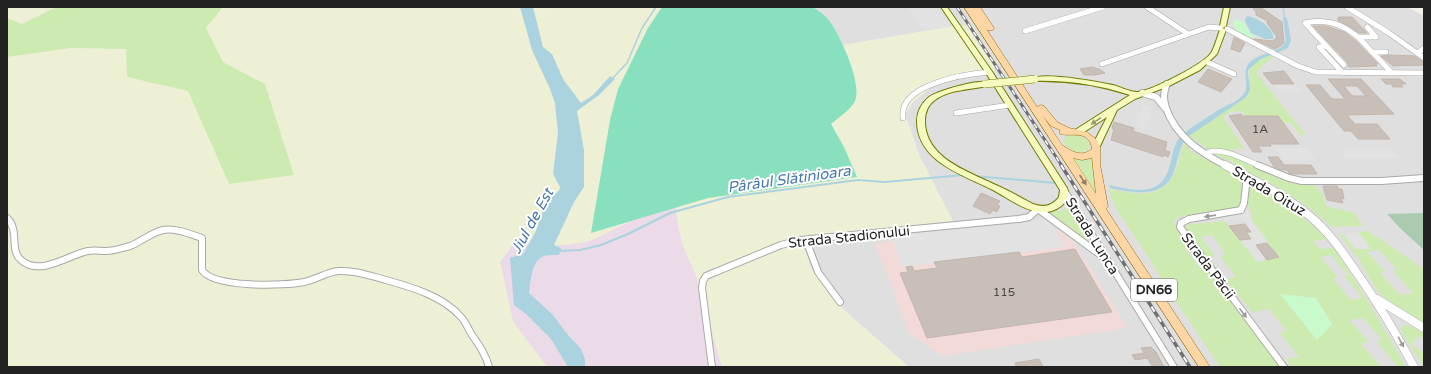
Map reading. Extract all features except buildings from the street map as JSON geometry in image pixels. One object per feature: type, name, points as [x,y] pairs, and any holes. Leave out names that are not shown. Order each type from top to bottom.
[{"type":"main road","name":"Strada Lunca","points":[[944,7],[989,72],[1064,190]]},
{"type":"main road","points":[[968,7],[1062,149],[1074,156],[1087,156],[1096,148],[1114,110]]},
{"type":"main road","points":[[976,7],[1048,118],[1056,126],[1068,131],[1078,132],[1090,138],[1096,148]]},
{"type":"main road","points":[[1078,132],[1114,110],[1127,100],[1190,74],[1207,62],[1217,49],[1228,7]]},
{"type":"main road","points":[[1064,190],[1063,198],[1058,204],[1050,208],[1038,209],[960,171],[938,157],[928,144],[922,131],[921,111],[928,102],[941,94],[959,88],[1035,79],[1064,79],[1091,82],[1140,94]]},
{"type":"main road","points":[[1056,141],[1061,133],[1068,131]]},
{"type":"main road","name":"DN66","points":[[1096,148],[1104,211]]},
{"type":"main road","name":"DN66","points":[[1062,149],[1205,367]]},
{"type":"street","points":[[1025,31],[1103,7]]},
{"type":"street","points":[[1147,7],[1188,34]]},
{"type":"street","points":[[1347,7],[1389,33],[1424,58]]},
{"type":"street","points":[[1344,65],[1305,23],[1336,22],[1344,26],[1358,37],[1392,73]]},
{"type":"street","points":[[1102,64],[1211,27],[1223,28],[1309,71],[1323,73],[1424,72]]},
{"type":"street","points":[[1358,37],[1376,37],[1367,28]]},
{"type":"street","points":[[1326,46],[1319,47],[1343,73]]},
{"type":"street","points":[[1418,54],[1419,51],[1424,48]]},
{"type":"street","points":[[1372,52],[1386,52]]},
{"type":"street","points":[[1328,56],[1336,56]]},
{"type":"street","points":[[1207,62],[1234,74]]},
{"type":"street","points":[[903,118],[902,111],[907,103],[915,94],[933,83],[951,77],[989,72]]},
{"type":"street","name":"Strada Oituz","points":[[1167,84],[1164,91],[1165,108],[1170,121],[1184,138],[1206,154],[1281,195],[1316,221],[1336,242],[1374,297],[1414,367]]},
{"type":"street","points":[[1140,94],[1156,97],[1165,108]]},
{"type":"street","points":[[956,113],[1010,105]]},
{"type":"street","points":[[1206,154],[1209,151],[1219,150],[1296,180],[1381,181],[1424,178]]},
{"type":"street","name":"Strada Păcii","points":[[1247,176],[1244,203],[1241,210],[1189,219],[1181,223],[1180,227],[1284,367]]},
{"type":"street","name":"Strada Lunca","points":[[1064,190],[1174,367]]},
{"type":"street","points":[[1038,209],[1069,230],[1106,259]]},
{"type":"street","name":"Strada Stadionului","points":[[712,367],[702,288],[703,281],[706,276],[781,244],[806,240],[1019,219],[1029,217],[1038,209]]},
{"type":"street","points":[[7,218],[11,221],[15,228],[14,245],[18,258],[24,263],[34,265],[54,265],[93,249],[104,252],[113,251],[127,247],[162,230],[168,230],[202,238],[203,250],[200,263],[201,269],[205,274],[226,281],[266,285],[299,284],[330,272],[339,271],[362,274],[392,282],[438,300],[460,316],[486,353],[489,367]]},
{"type":"street","points":[[806,240],[818,272],[840,302]]},
{"type":"street","points":[[1374,297],[1424,328]]},
{"type":"street","points":[[1388,320],[1395,317],[1407,318]]},
{"type":"shaded area","points":[[806,7],[1407,7],[1424,16],[1424,367],[909,367],[845,311],[812,270],[800,237],[952,221],[919,155],[905,114],[913,102],[935,84],[955,26],[837,46]]},
{"type":"shaded area","points":[[907,7],[936,7],[948,22],[953,22],[955,25],[925,30]]},
{"type":"shaded area","points":[[1245,45],[1257,51],[1261,49],[1268,52],[1254,56],[1248,60],[1240,56]]},
{"type":"shaded area","points":[[1282,52],[1303,63],[1318,68],[1329,69],[1322,60],[1329,60],[1340,72],[1321,71],[1305,67],[1279,53]]},
{"type":"shaded area","points":[[1274,84],[1295,84],[1302,92],[1281,93]]},
{"type":"shaded area","points":[[1143,104],[1152,107],[1146,129],[1136,126]]},
{"type":"shaded area","points":[[1275,148],[1307,148],[1316,160],[1285,160]]},
{"type":"shaded area","points":[[1346,149],[1392,149],[1401,158],[1346,158],[1343,155]]},
{"type":"shaded area","points":[[676,207],[682,243],[696,275],[722,367],[547,367],[513,322],[500,262],[513,244],[567,245],[651,211]]},
{"type":"shaded area","points":[[1245,208],[1249,209],[1253,223],[1269,243],[1256,245],[1267,260],[1257,262],[1240,240],[1251,239],[1246,232],[1251,231],[1241,218],[1225,221],[1221,215],[1241,212]]},
{"type":"shaded area","points":[[1044,219],[1050,222],[1065,247],[902,267],[891,236]]},
{"type":"shaded area","points":[[1047,223],[1067,237],[1078,248],[1127,328],[942,356],[909,333],[875,243]]},
{"type":"shaded area","points":[[1358,232],[1371,249],[1356,249],[1343,234]]},
{"type":"green space","points":[[7,7],[56,7],[22,25],[7,18]]},
{"type":"green space","points":[[56,7],[223,7],[206,28],[223,62],[265,84],[294,175],[229,184],[188,91],[127,77],[126,49],[71,48],[7,57],[7,18],[22,24]]},
{"type":"green space","points":[[223,7],[513,7],[514,9],[582,7],[806,7],[837,46],[955,26],[972,25],[995,61],[994,74],[975,75],[935,84],[913,102],[905,114],[919,155],[953,221],[800,237],[812,270],[844,311],[909,367],[722,367],[696,275],[682,243],[676,207],[651,211],[590,241],[567,245],[513,244],[500,262],[513,322],[547,367],[7,367],[7,57],[71,48],[127,49],[172,86],[188,91],[229,184],[265,84],[223,62],[206,28]]},
{"type":"green space","points":[[662,7],[812,7],[823,14],[831,23],[840,39],[854,74],[856,95],[854,103],[846,112],[831,124],[844,147],[857,177],[708,198],[591,233],[610,120],[618,89],[648,28]]},
{"type":"green space","points":[[1235,19],[1244,22],[1250,33],[1255,37],[1250,40],[1239,34],[1233,25]]},
{"type":"green space","points":[[1272,55],[1274,56],[1256,73],[1306,135],[1300,135],[1291,123],[1284,123],[1278,116],[1254,116],[1251,123],[1243,112],[1235,111],[1223,117],[1245,149],[1237,148],[1230,152],[1218,149],[1208,149],[1189,136],[1245,98],[1249,92],[1249,70],[1252,65],[1259,60]]},
{"type":"green space","points":[[1068,135],[1078,135],[1083,137],[1090,144],[1089,149],[1082,152],[1071,150],[1063,141],[1063,139]]},
{"type":"green space","points":[[1184,143],[1196,154],[1230,171],[1240,179],[1242,182],[1242,194],[1239,206],[1237,208],[1178,217],[1173,221],[1186,243],[1188,242],[1191,247],[1185,248],[1201,269],[1207,268],[1281,367],[1220,367],[1116,209],[1110,194],[1110,189],[1135,193],[1160,190],[1172,178]]},
{"type":"green space","points":[[1213,153],[1222,153],[1314,183],[1323,195],[1326,206],[1354,213],[1363,226],[1332,227],[1309,208],[1285,192],[1260,177],[1233,165],[1235,163],[1229,160],[1227,161]]},
{"type":"green space","points":[[1070,157],[1082,160],[1094,159],[1097,196]]},
{"type":"green space","points":[[1254,184],[1283,203],[1310,223],[1327,239],[1313,241],[1320,249],[1334,248],[1366,298],[1406,367],[1398,367],[1376,341],[1382,340],[1363,318],[1349,320],[1369,342],[1361,344],[1381,367],[1291,367],[1286,359],[1299,357],[1280,333],[1286,331],[1269,309],[1252,312],[1225,279],[1236,277],[1220,256],[1226,255],[1212,235],[1201,237],[1215,256],[1209,258],[1224,279],[1221,279],[1186,229],[1187,224],[1190,221],[1193,224],[1225,221],[1245,247],[1256,245],[1267,260],[1279,257],[1253,223],[1247,200],[1247,185]],"holes":[[[1331,255],[1348,275],[1344,276],[1363,298],[1351,300],[1332,278],[1338,277],[1320,257]],[[1280,294],[1316,298],[1332,324],[1317,340]]]},
{"type":"green space","points":[[1071,204],[1096,249],[1070,227],[1047,212],[1057,212],[1063,210]]},
{"type":"green space","points":[[1424,213],[1424,250],[1387,214]]},
{"type":"green space","points":[[1368,231],[1424,269],[1424,323],[1378,292],[1357,257],[1339,234],[1343,234],[1356,249],[1370,249],[1358,232]],"holes":[[[1379,250],[1397,270],[1393,271],[1413,293],[1400,295],[1380,273],[1385,271],[1367,252]]]},
{"type":"green space","points":[[1280,294],[1316,298],[1332,324],[1317,340]]},
{"type":"green space","points":[[1401,326],[1411,326],[1424,333],[1424,339],[1419,336],[1411,344],[1424,353],[1424,367],[1403,335]]},
{"type":"water","points":[[520,7],[533,7],[543,47],[552,54],[563,79],[581,103],[593,95],[610,76],[615,79],[599,95],[577,111],[584,150],[584,187],[574,202],[554,245],[561,248],[559,255],[544,256],[536,262],[532,272],[529,293],[552,314],[581,349],[585,359],[585,367],[568,367],[551,339],[526,314],[514,305],[510,258],[524,253],[536,231],[547,203],[550,198],[559,191],[560,187],[553,174],[558,133],[555,103],[532,50]]},
{"type":"water","points":[[1248,16],[1265,24],[1271,31],[1273,39],[1265,39],[1251,33],[1245,21],[1246,17]]},
{"type":"water","points":[[1283,17],[1287,18],[1291,40],[1288,48],[1277,53],[1274,51],[1283,46],[1286,41]]},
{"type":"water","points":[[1270,52],[1274,54],[1261,59],[1248,70],[1250,91],[1245,98],[1186,138],[1181,147],[1172,176],[1167,183],[1153,191],[1144,192],[1110,188],[1109,185],[1127,189],[1146,190],[1157,186],[1163,181],[1167,175],[1175,147],[1182,135],[1196,124],[1240,98],[1246,89],[1246,68],[1248,64],[1255,58]]},
{"type":"waterway","points":[[612,79],[627,63],[642,28],[656,7]]},
{"type":"waterway","name":"Pârâul Slătinioara","points":[[1283,7],[1285,20]]},
{"type":"waterway","name":"Pârâul Slătinioara","points":[[557,251],[580,250],[601,245],[628,234],[670,213],[728,197],[858,180],[885,182],[963,175]]},
{"type":"waterway","name":"Pârâul Slătinioara","points":[[974,176],[1056,183]]},
{"type":"railway","points":[[957,7],[1062,166]]},
{"type":"railway","points":[[1061,165],[1190,367]]},
{"type":"water label","name":"Jiul de Est","points":[[532,221]]}]
